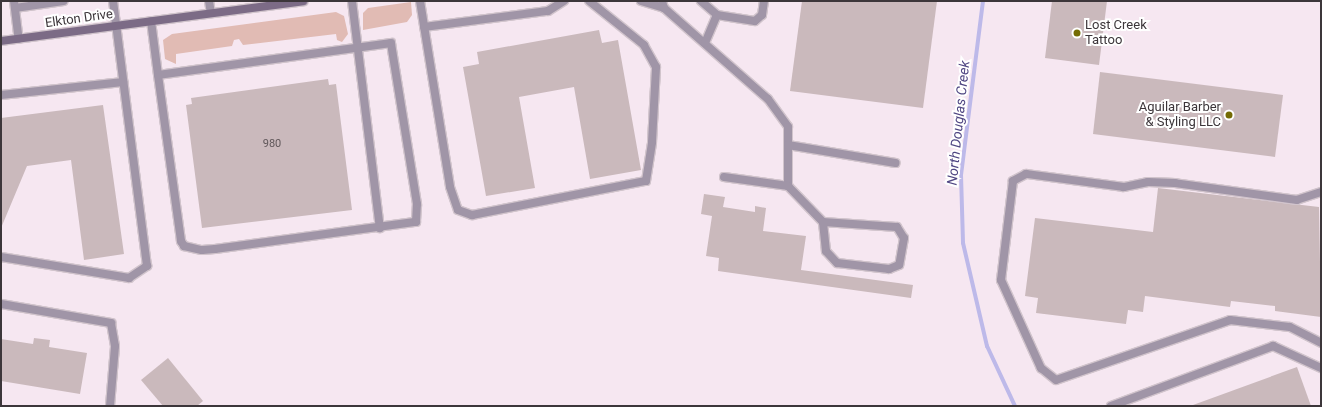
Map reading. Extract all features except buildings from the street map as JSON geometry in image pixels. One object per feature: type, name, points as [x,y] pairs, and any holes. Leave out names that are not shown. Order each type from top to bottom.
[{"type":"street","points":[[19,39],[14,4],[64,1]]},
{"type":"street","points":[[1,257],[129,278],[147,266],[114,1]]},
{"type":"street","points":[[209,1],[211,13]]},
{"type":"street","name":"Elkton Drive","points":[[1,41],[303,1]]},
{"type":"street","points":[[352,1],[380,228]]},
{"type":"street","points":[[420,1],[450,187],[458,210],[472,215],[646,181],[652,142],[656,67],[644,45],[589,1]]},
{"type":"street","points":[[424,27],[548,11],[564,1]]},
{"type":"street","points":[[641,1],[663,4],[768,99],[788,127],[788,186]]},
{"type":"street","points":[[701,1],[717,15],[755,21],[762,15],[764,1]]},
{"type":"street","points":[[705,43],[717,15]]},
{"type":"street","points":[[151,22],[158,75],[184,246],[202,250],[215,249],[412,224],[418,215],[391,43],[158,75]]},
{"type":"street","points":[[1,95],[124,82]]},
{"type":"street","points":[[788,145],[896,163]]},
{"type":"street","points":[[1321,192],[1297,200],[1175,183],[1148,182],[1124,187],[1026,174],[1013,180],[1001,280],[1041,368],[1056,380],[1230,320],[1290,327],[1321,343]]},
{"type":"street","points":[[724,177],[788,186],[823,222],[826,251],[837,263],[889,269],[899,265],[904,238],[897,227],[823,222]]},
{"type":"street","points":[[1,304],[111,323],[115,346],[110,406]]},
{"type":"street","points":[[1111,406],[1273,346],[1321,368]]},
{"type":"shaded area","points":[[411,2],[412,15],[407,22],[363,30],[363,13],[368,8]]},
{"type":"shaded area","points":[[336,12],[344,16],[348,34],[342,42],[337,40],[336,34],[243,45],[239,39],[234,40],[232,46],[176,54],[176,64],[165,59],[163,40],[172,34]]},
{"type":"waterway","name":"North Douglas Creek","points":[[983,1],[961,175],[963,243],[987,346],[1015,406]]},
{"type":"place","name":"Lost Creek Tattoo","points":[[1077,33]]},
{"type":"place","name":"Aguilar Barber & Styling LLC","points":[[1229,115]]}]
